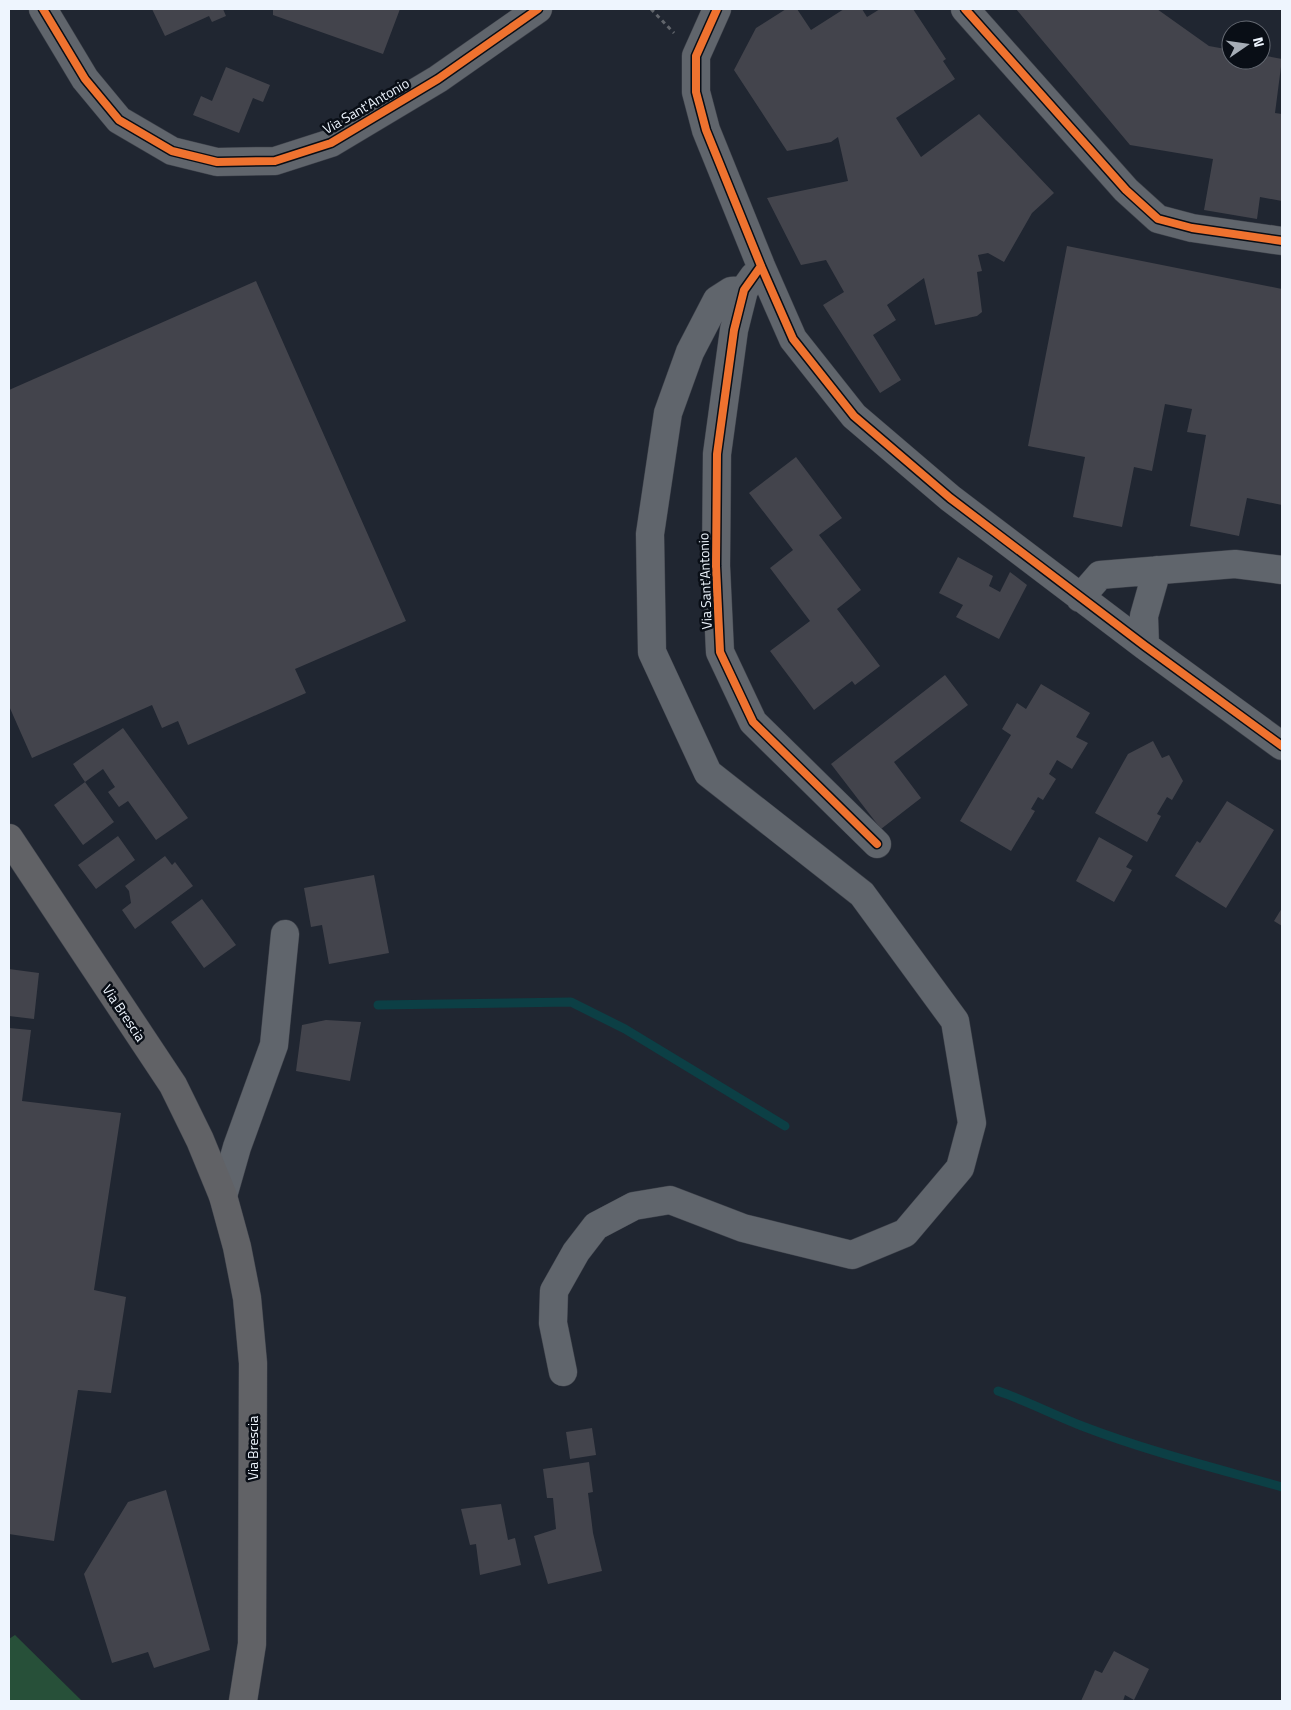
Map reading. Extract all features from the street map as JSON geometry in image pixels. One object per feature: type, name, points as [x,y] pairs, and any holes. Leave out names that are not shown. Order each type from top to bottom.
[{"type":"main road","name":"Via Brescia","points":[[9,838],[172,1085],[200,1140],[223,1196],[238,1248],[247,1298],[253,1363],[252,1644],[242,1701]]},
{"type":"street","name":"Via Sant'Antonio","points":[[43,9],[85,79],[119,120],[172,151],[217,162],[275,161],[331,142],[438,79],[538,9]]},
{"type":"street","points":[[717,9],[696,56],[696,92],[706,130],[761,266],[793,338],[854,416],[950,498],[1144,646],[1282,746]]},
{"type":"street","points":[[964,9],[1126,190],[1158,219],[1192,228],[1282,241]]},
{"type":"street","name":"Via Sant'Antonio","points":[[761,266],[744,290],[734,330],[717,454],[716,566],[720,652],[754,722],[877,844]]},
{"type":"street","points":[[562,1372],[553,1322],[554,1291],[576,1252],[596,1226],[634,1206],[670,1200],[743,1228],[852,1255],[904,1233],[960,1168],[972,1123],[955,1021],[862,894],[708,773],[652,652],[650,534],[668,413],[690,352],[717,300],[731,291],[744,290]]},
{"type":"street","points":[[1080,598],[1100,575],[1235,564],[1282,570]]},
{"type":"street","points":[[1144,646],[1144,616],[1157,570]]},
{"type":"street","points":[[223,1196],[237,1147],[274,1045],[280,1004],[285,934]]},
{"type":"green space","points":[[15,1635],[82,1701],[9,1701],[9,1639]]},
{"type":"building","points":[[152,9],[223,9],[226,16],[212,22],[209,16],[165,36]]},
{"type":"building","points":[[273,9],[400,9],[383,54],[273,15]]},
{"type":"building","points":[[786,9],[797,9],[811,30],[844,9],[862,9],[867,17],[880,9],[913,9],[946,59],[943,61],[955,79],[896,118],[921,157],[979,114],[1054,193],[1032,213],[1004,262],[988,253],[978,255],[982,271],[977,272],[982,312],[977,316],[935,325],[924,278],[887,305],[896,320],[873,335],[901,380],[880,393],[823,305],[844,292],[826,260],[801,265],[767,198],[848,181],[838,137],[831,142],[787,151],[734,70],[756,28]]},
{"type":"building","points":[[1016,9],[1157,9],[1209,46],[1221,48],[1221,70],[1271,70],[1271,57],[1282,59],[1275,113],[1282,114],[1282,201],[1260,197],[1257,219],[1204,210],[1213,159],[1130,145]]},
{"type":"building","points":[[226,67],[270,85],[263,102],[253,98],[239,133],[193,115],[201,96],[212,101]]},
{"type":"building","points":[[1067,246],[1282,289],[1282,505],[1247,498],[1239,536],[1190,526],[1206,435],[1187,432],[1192,409],[1165,404],[1152,471],[1134,467],[1122,527],[1073,517],[1085,457],[1028,446]]},
{"type":"building","points":[[256,281],[406,621],[295,669],[306,693],[188,745],[178,721],[162,728],[152,705],[32,758],[9,706],[9,390]]},
{"type":"building","points":[[796,457],[842,518],[819,535],[861,590],[837,609],[880,666],[855,685],[852,681],[814,710],[770,651],[810,621],[770,568],[793,550],[749,493]]},
{"type":"building","points":[[958,557],[993,576],[989,586],[1000,592],[1010,572],[1027,585],[999,639],[956,617],[963,605],[939,593]]},
{"type":"building","points":[[945,675],[968,705],[894,762],[921,798],[881,829],[831,764]]},
{"type":"building","points":[[1041,684],[1090,713],[1076,737],[1088,743],[1072,769],[1057,760],[1049,774],[1056,779],[1043,800],[1038,797],[1031,809],[1035,811],[1011,851],[960,821],[1011,735],[1002,729],[1017,703],[1026,709]]},
{"type":"building","points":[[123,728],[188,818],[156,840],[128,801],[119,807],[108,792],[115,787],[103,769],[85,782],[73,764]]},
{"type":"building","points":[[1153,741],[1162,758],[1169,755],[1183,781],[1172,800],[1167,797],[1157,814],[1161,816],[1147,842],[1095,813],[1128,754]]},
{"type":"building","points":[[85,782],[114,822],[83,845],[54,805]]},
{"type":"building","points":[[1227,801],[1274,830],[1226,908],[1175,876],[1197,841],[1200,843]]},
{"type":"building","points":[[118,836],[135,860],[96,889],[78,865]]},
{"type":"building","points":[[1099,837],[1133,856],[1126,867],[1132,870],[1114,902],[1076,881]]},
{"type":"building","points":[[165,856],[172,865],[175,862],[193,886],[135,929],[122,910],[131,903],[129,891],[125,886]]},
{"type":"building","points":[[374,875],[389,953],[329,964],[322,925],[311,927],[304,888]]},
{"type":"building","points":[[202,899],[236,945],[204,968],[171,922]]},
{"type":"building","points":[[1282,908],[1282,926],[1274,921]]},
{"type":"building","points":[[9,969],[39,973],[34,1019],[9,1016]]},
{"type":"building","points":[[326,1020],[361,1022],[350,1081],[296,1071],[302,1025]]},
{"type":"building","points":[[9,1028],[31,1030],[22,1101],[121,1113],[94,1290],[126,1297],[111,1393],[78,1390],[54,1541],[9,1534]]},
{"type":"building","points":[[592,1428],[596,1455],[570,1459],[566,1432]]},
{"type":"building","points":[[589,1462],[593,1492],[588,1493],[593,1533],[602,1571],[548,1584],[534,1536],[556,1529],[553,1498],[547,1498],[543,1469]]},
{"type":"building","points":[[166,1490],[210,1650],[154,1668],[148,1652],[112,1663],[84,1574],[128,1502]]},
{"type":"building","points":[[501,1504],[508,1540],[515,1538],[521,1565],[480,1575],[476,1544],[470,1545],[461,1509]]},
{"type":"building","points":[[1114,1651],[1149,1669],[1134,1700],[1125,1695],[1123,1701],[1081,1701],[1095,1670],[1102,1673]]},
{"type":"waterway","points":[[378,1005],[571,1002],[625,1029],[785,1126]]},
{"type":"waterway","points":[[998,1391],[1082,1426],[1131,1443],[1282,1487]]},
{"type":"cycle path","points":[[43,9],[85,79],[119,120],[172,151],[217,162],[275,161],[331,143],[438,79],[538,9]]},
{"type":"cycle path","points":[[717,9],[696,56],[696,92],[706,130],[793,339],[854,416],[950,498],[1145,646],[1282,746]]},
{"type":"cycle path","points":[[965,9],[1126,190],[1158,219],[1192,228],[1282,241]]},
{"type":"cycle path","points":[[761,266],[744,290],[734,330],[717,454],[716,566],[720,652],[753,722],[877,844]]}]
